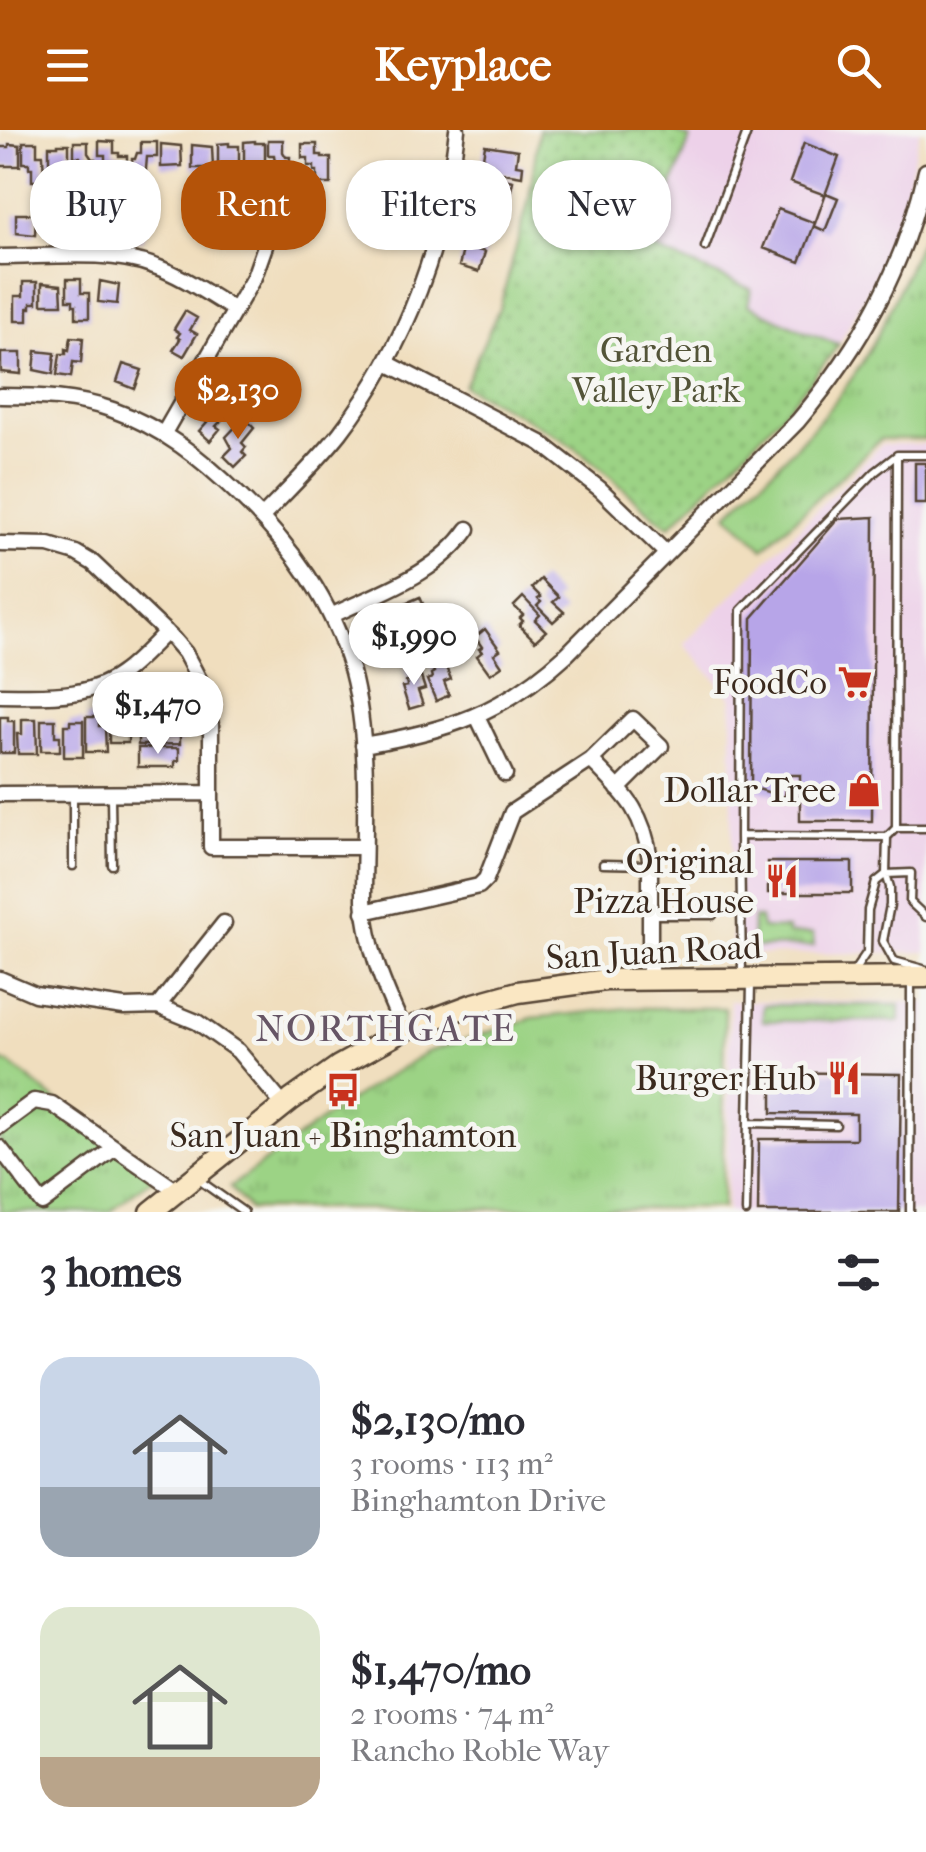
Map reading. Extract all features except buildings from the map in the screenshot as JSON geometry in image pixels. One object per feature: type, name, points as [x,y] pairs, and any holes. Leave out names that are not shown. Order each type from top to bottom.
[{"type":"main road","name":"San Juan Road","points":[[150,1212],[339,1066],[404,1030],[471,1004],[518,992],[604,980],[921,974]]},
{"type":"street","points":[[262,517],[338,434],[387,362],[418,298],[445,200],[457,130]]},
{"type":"street","points":[[363,745],[416,736],[477,716],[505,702],[548,671],[798,420],[836,374],[884,294],[923,196],[926,171]]},
{"type":"street","points":[[164,433],[254,277],[263,250]]},
{"type":"street","points":[[0,257],[136,260],[176,275],[235,310]]},
{"type":"street","points":[[387,362],[540,443],[600,489],[666,553]]},
{"type":"street","points":[[0,396],[82,402],[110,409],[164,433],[211,467],[262,517],[315,585],[352,673],[360,708],[364,912],[374,960],[404,1030]]},
{"type":"street","points":[[331,616],[427,570],[452,550],[468,529]]},
{"type":"street","points":[[0,544],[49,545],[76,553],[108,574],[185,653],[195,670],[211,724],[212,847],[364,847]]},
{"type":"street","points":[[0,695],[66,694],[92,689],[124,672],[166,632]]},
{"type":"street","points":[[477,716],[505,774]]},
{"type":"street","points":[[364,912],[480,886],[512,812],[591,760],[633,718],[661,746],[618,788]]},
{"type":"street","points":[[591,760],[632,803],[648,842],[650,979]]},
{"type":"street","points":[[0,794],[211,793]]},
{"type":"street","points":[[158,1006],[224,923]]},
{"type":"street","points":[[0,979],[35,994],[124,1007],[158,1006],[197,1022],[238,1050],[284,1106]]},
{"type":"street","points":[[0,1126],[28,1104],[52,1104],[177,1191]]},
{"type":"street","points":[[0,1148],[36,1208],[115,1148]]},
{"type":"lane","points":[[705,247],[748,130]]},
{"type":"lane","points":[[896,828],[898,454]]},
{"type":"lane","points":[[746,1212],[746,978],[740,836],[742,610],[875,472],[898,454],[926,455]]},
{"type":"lane","points":[[111,793],[112,865]]},
{"type":"lane","points":[[73,794],[73,866]]},
{"type":"lane","points":[[740,836],[887,836],[896,828],[926,828]]},
{"type":"lane","points":[[887,836],[890,905],[884,942],[894,961],[921,974],[910,1212]]},
{"type":"lane","points":[[603,864],[650,865]]},
{"type":"lane","points":[[846,978],[867,952],[871,897],[876,882],[886,874],[911,873],[910,902],[926,917]]},
{"type":"lane","points":[[650,915],[713,915]]},
{"type":"lane","points":[[748,1123],[836,1125]]},
{"type":"lane","points":[[195,1177],[244,1212]]},
{"type":"shaded area","points":[[672,130],[920,130],[900,216],[879,271],[839,344],[747,304],[750,289],[656,250],[671,250],[671,189],[690,139]]},
{"type":"shaded area","points":[[882,444],[926,444],[926,952],[732,955],[732,698],[684,644]]},
{"type":"shaded area","points":[[730,1001],[926,1002],[926,1212],[726,1212]]},
{"type":"green space","name":"Garden Valley Park","points":[[539,130],[672,130],[690,139],[671,189],[671,160],[535,160]]},
{"type":"green space","name":"Garden Valley Park","points":[[532,178],[532,250],[656,250],[751,289],[748,305],[839,344],[780,416],[670,526],[562,439],[464,386],[500,307]]},
{"type":"green space","points":[[926,228],[926,439],[881,439],[763,549],[728,514],[804,438],[858,370]]},
{"type":"green space","points":[[753,918],[760,918],[762,928],[813,934],[814,946],[752,947]]},
{"type":"green space","points":[[763,1005],[900,1005],[900,1021],[763,1021]]},
{"type":"green space","points":[[629,1008],[725,1008],[722,1208],[249,1209],[230,1187],[345,1103],[427,1052],[532,1018]]},
{"type":"green space","points":[[0,1061],[10,1064],[154,1177],[109,1212],[0,1212]]},
{"type":"place","name":"FoodCo","points":[[855,682]]},
{"type":"place","name":"Dollar Tree","points":[[864,790]]},
{"type":"place","name":"Original Pizza House","points":[[782,881]]},
{"type":"place","name":"Burger Hub","points":[[844,1078]]},
{"type":"place","name":"San Juan + Binghamton","points":[[343,1090]]},
{"type":"district","name":"NORTHGATE","points":[[386,1028]]}]
